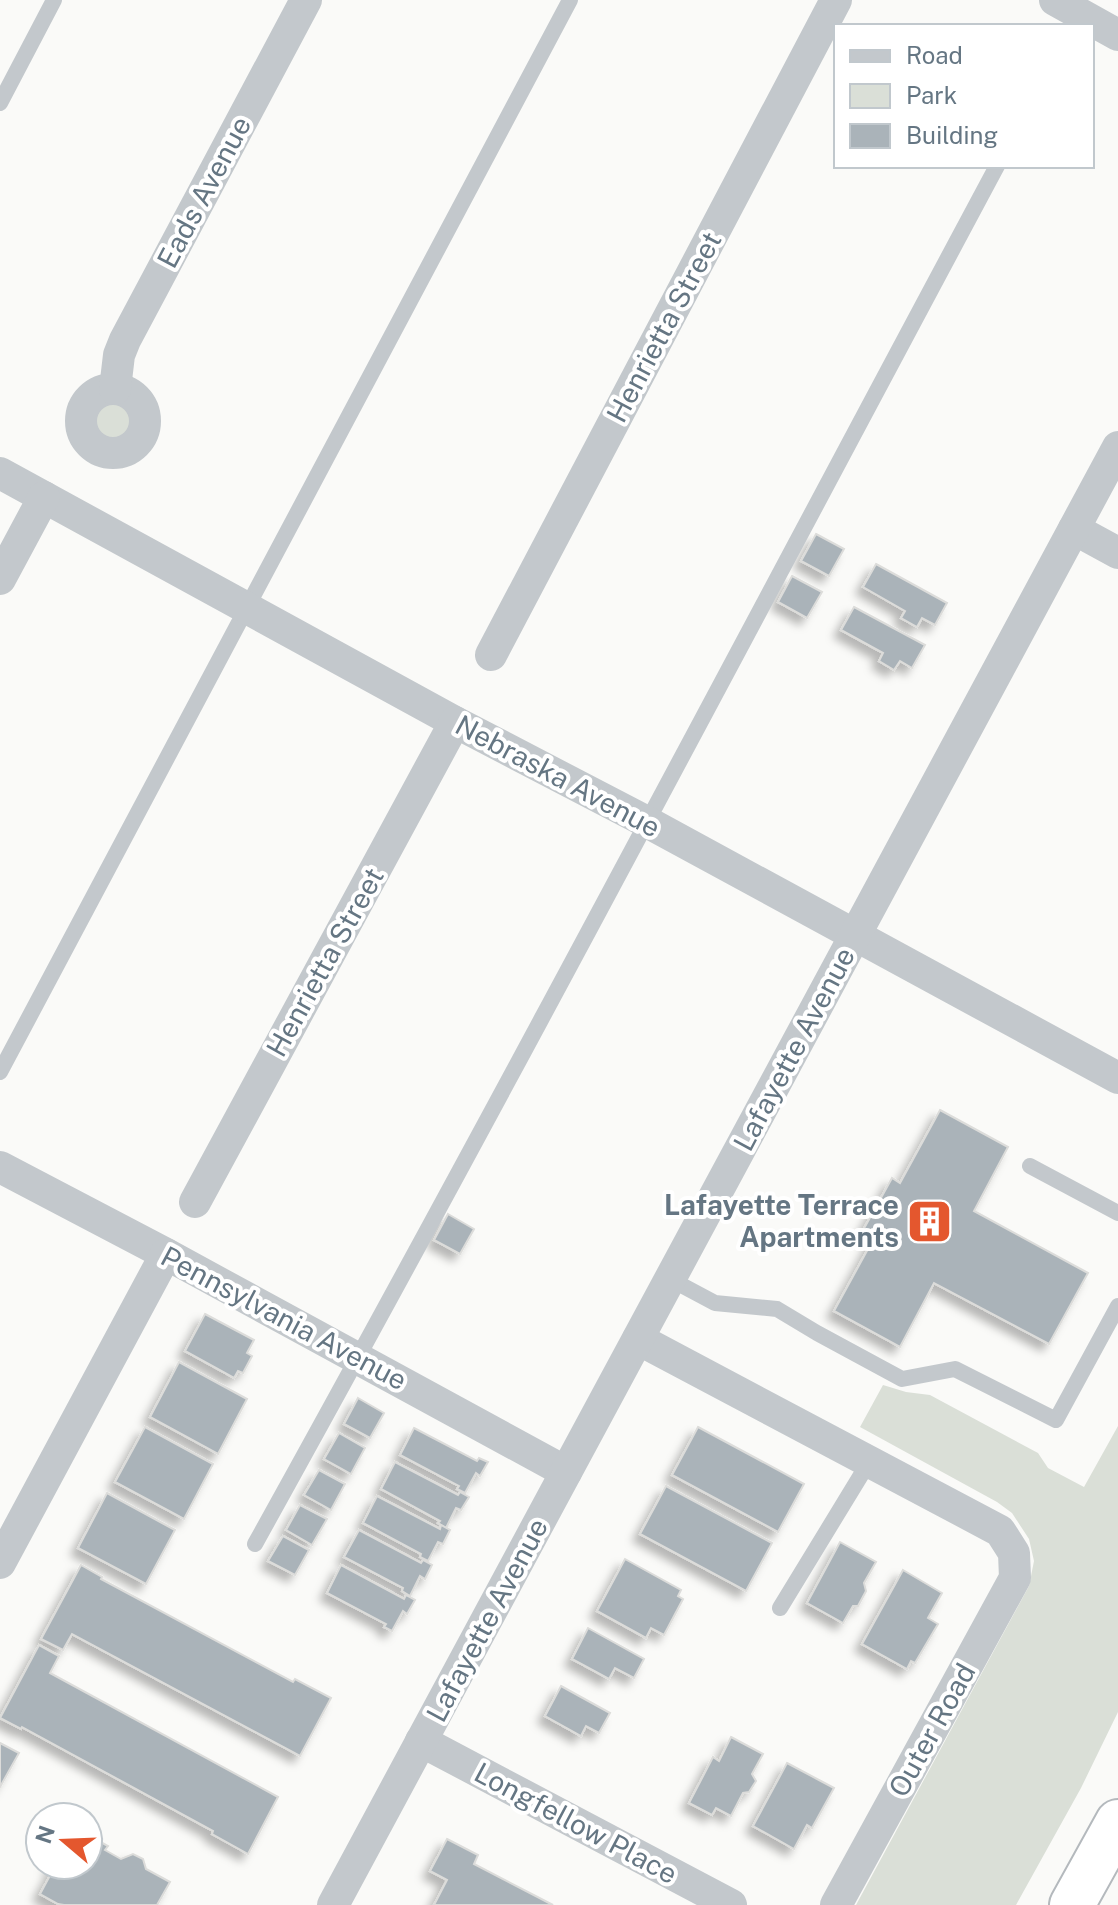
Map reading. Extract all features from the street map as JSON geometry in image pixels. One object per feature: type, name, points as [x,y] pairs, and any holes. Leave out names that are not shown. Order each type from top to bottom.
[{"type":"highway","points":[[1072,1905],[1118,1822]]},
{"type":"street","name":"Eads Avenue","points":[[115,389],[119,355],[125,340],[306,0]]},
{"type":"street","name":"Henrietta Street","points":[[491,655],[836,0]]},
{"type":"street","name":"Lafayette Avenue","points":[[333,1905],[1118,447]]},
{"type":"street","name":"Nebraska Avenue","points":[[0,473],[455,722],[647,822],[1118,1078]]},
{"type":"street","points":[[0,579],[44,497]]},
{"type":"street","points":[[1074,529],[1118,553]]},
{"type":"street","name":"Henrietta Street","points":[[195,1202],[455,722]]},
{"type":"street","name":"Pennsylvania Avenue","points":[[0,1167],[566,1472]]},
{"type":"street","points":[[0,1563],[166,1254]]},
{"type":"street","points":[[638,1339],[869,1462]]},
{"type":"street","name":"Outer Road","points":[[836,1905],[1015,1578],[1014,1553],[1000,1531],[869,1462]]},
{"type":"street","name":"Longfellow Place","points":[[421,1741],[731,1905]]},
{"type":"lane","points":[[0,103],[54,0]]},
{"type":"lane","points":[[0,1072],[570,0]]},
{"type":"lane","points":[[255,1544],[647,822],[996,168]]},
{"type":"lane","points":[[1030,1166],[1118,1213]]},
{"type":"lane","points":[[670,1279],[715,1303],[777,1309],[902,1379],[955,1369],[1056,1420],[1118,1306]]},
{"type":"lane","points":[[780,1608],[869,1462]]},
{"type":"green space","points":[[114,400],[129,406],[135,421],[129,436],[114,442],[99,436],[93,421],[99,406]]},
{"type":"green space","points":[[883,1385],[930,1395],[1038,1453],[1048,1468],[1084,1487],[1118,1426],[1118,1712],[1081,1788],[1016,1905],[856,1905],[1029,1586],[1034,1561],[1029,1539],[1012,1513],[860,1427]]},
{"type":"building","points":[[816,534],[844,549],[829,576],[801,561]]},
{"type":"building","points":[[876,564],[947,603],[935,625],[922,618],[917,627],[901,618],[905,611],[863,587]]},
{"type":"building","points":[[792,576],[822,592],[807,618],[778,602]]},
{"type":"building","points":[[854,607],[925,645],[912,668],[900,661],[894,670],[879,661],[883,653],[841,630]]},
{"type":"building","name":"Lafayette Terrace Apartments","points":[[940,1110],[1008,1147],[974,1211],[1088,1273],[1049,1344],[934,1283],[900,1347],[834,1311],[874,1238],[862,1232],[892,1178],[900,1183]]},
{"type":"building","points":[[448,1214],[474,1229],[460,1254],[434,1240]]},
{"type":"building","points":[[205,1314],[254,1340],[247,1353],[252,1356],[243,1373],[238,1371],[234,1378],[185,1351]]},
{"type":"building","points":[[179,1362],[247,1399],[218,1454],[150,1417]]},
{"type":"building","points":[[358,1398],[384,1413],[370,1438],[344,1424]]},
{"type":"building","points":[[145,1427],[213,1464],[184,1519],[115,1482]]},
{"type":"building","points":[[698,1427],[804,1484],[778,1532],[672,1475]]},
{"type":"building","points":[[414,1428],[477,1461],[479,1458],[488,1462],[480,1476],[476,1473],[465,1493],[457,1489],[459,1486],[400,1455]]},
{"type":"building","points":[[339,1433],[365,1448],[351,1474],[324,1459]]},
{"type":"building","points":[[395,1462],[458,1495],[460,1492],[469,1497],[461,1510],[456,1508],[446,1528],[438,1523],[440,1521],[381,1489]]},
{"type":"building","points":[[319,1470],[345,1484],[331,1510],[304,1495]]},
{"type":"building","points":[[666,1486],[772,1543],[746,1591],[640,1534]]},
{"type":"building","points":[[107,1493],[175,1530],[146,1584],[78,1548]]},
{"type":"building","points":[[377,1496],[440,1529],[441,1525],[450,1530],[443,1544],[438,1542],[428,1561],[420,1557],[421,1554],[363,1523]]},
{"type":"building","points":[[300,1505],[327,1519],[312,1545],[286,1530]]},
{"type":"building","points":[[359,1530],[421,1563],[423,1560],[432,1565],[425,1579],[420,1576],[410,1596],[402,1591],[403,1588],[344,1557]]},
{"type":"building","points":[[283,1536],[309,1550],[295,1575],[268,1561]]},
{"type":"building","points":[[840,1542],[876,1562],[864,1583],[866,1591],[858,1606],[853,1606],[843,1623],[807,1603]]},
{"type":"building","points":[[625,1559],[681,1590],[678,1596],[683,1599],[664,1635],[651,1628],[646,1638],[597,1611]]},
{"type":"building","points":[[81,1565],[101,1579],[293,1682],[295,1679],[331,1698],[300,1756],[72,1634],[63,1650],[41,1639]]},
{"type":"building","points":[[341,1565],[404,1599],[406,1595],[415,1600],[407,1614],[403,1611],[392,1631],[384,1627],[386,1624],[327,1593]]},
{"type":"building","points":[[903,1570],[942,1593],[928,1618],[938,1624],[915,1663],[911,1661],[907,1669],[862,1644]]},
{"type":"building","points":[[588,1628],[644,1659],[634,1678],[615,1668],[609,1679],[572,1659]]},
{"type":"building","points":[[39,1645],[59,1656],[50,1673],[278,1797],[248,1854],[212,1834],[213,1831],[0,1718]]},
{"type":"building","points":[[561,1686],[610,1713],[599,1733],[586,1726],[581,1736],[545,1716]]},
{"type":"building","points":[[731,1737],[763,1754],[752,1774],[756,1781],[749,1792],[743,1793],[731,1816],[716,1808],[712,1815],[689,1803],[713,1757],[719,1761]]},
{"type":"building","points":[[0,1743],[19,1753],[0,1787]]},
{"type":"building","points":[[787,1763],[834,1788],[812,1828],[807,1825],[794,1849],[753,1826]]},
{"type":"building","points":[[447,1839],[478,1855],[474,1864],[553,1905],[434,1905],[447,1880],[430,1871]]},
{"type":"building","points":[[104,1844],[108,1846],[105,1850],[121,1859],[133,1854],[143,1859],[146,1869],[170,1882],[157,1905],[64,1905],[40,1894],[47,1881],[104,1881]]},
{"type":"place","name":"Lafayette Terrace Apartments","points":[[930,1221]]}]
